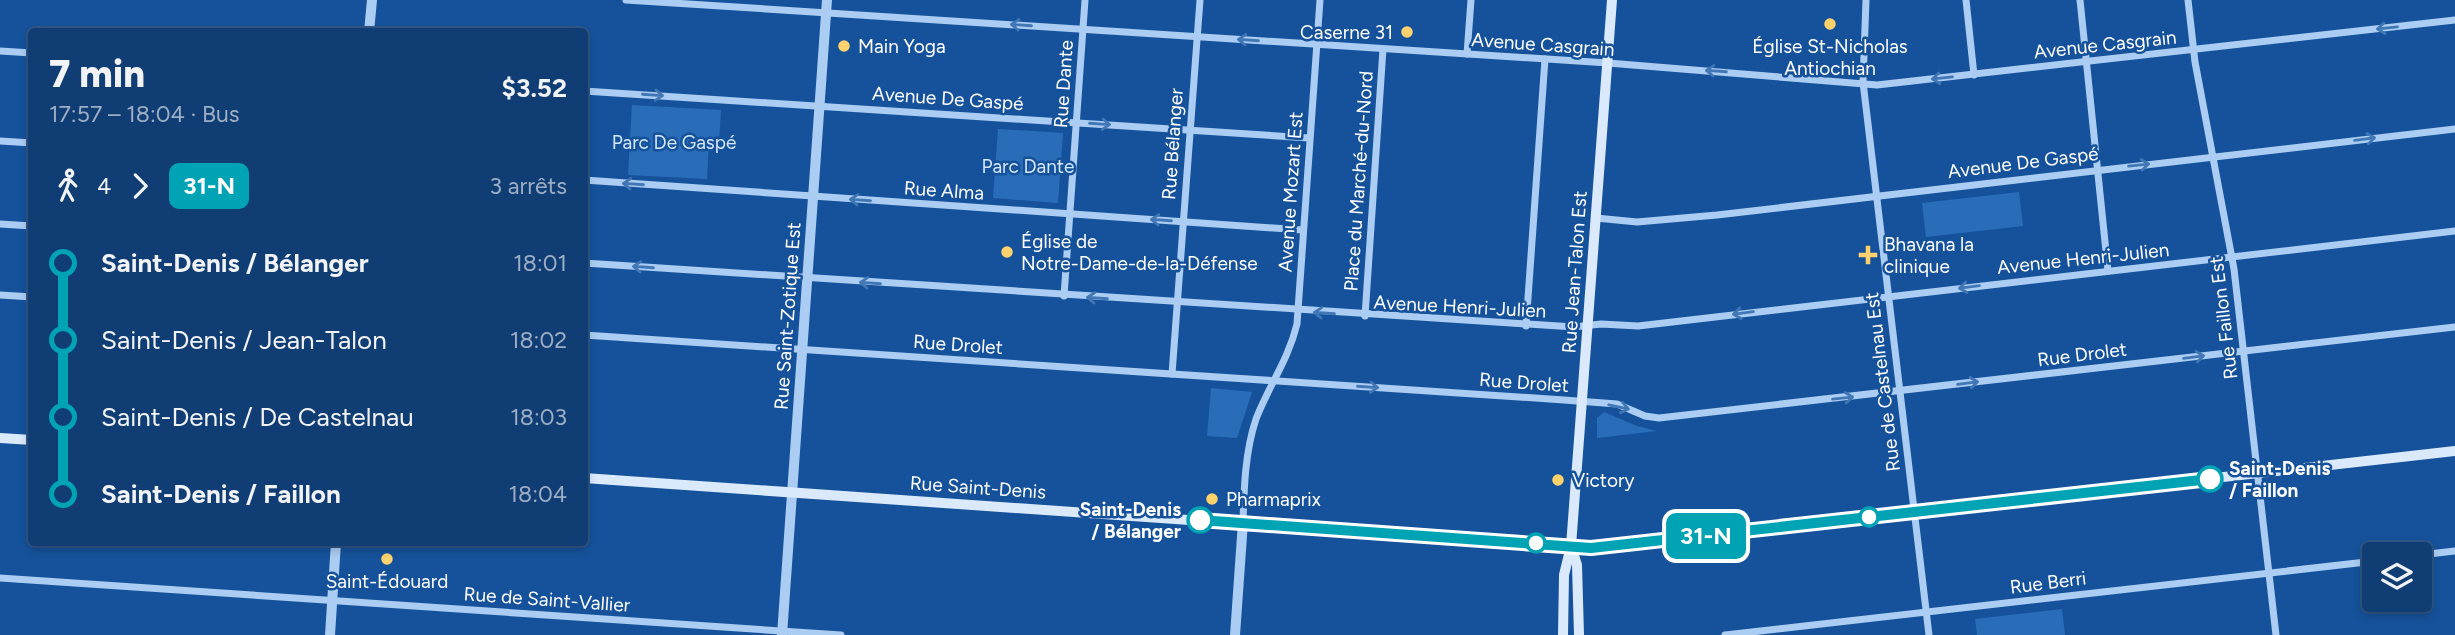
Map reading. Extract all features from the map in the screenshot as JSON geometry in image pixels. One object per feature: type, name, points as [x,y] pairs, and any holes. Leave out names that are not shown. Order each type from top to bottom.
[{"type":"main road","name":"Rue Jean-Talon Est","points":[[1563,635],[1564,575],[1571,547],[1612,0]]},
{"type":"main road","points":[[0,438],[28,440]]},
{"type":"main road","name":"Rue Saint-Denis","points":[[588,478],[1571,547],[1617,546],[2455,451]]},
{"type":"main road","name":"Rue Jean-Talon Est","points":[[1571,547],[1577,565],[1579,635]]},
{"type":"street","points":[[369,28],[372,0]]},
{"type":"street","name":"Avenue Casgrain","points":[[626,0],[1608,63],[1877,85],[2455,20]]},
{"type":"street","name":"Rue Saint-Zotique Est","points":[[782,633],[827,0]]},
{"type":"street","name":"Rue Dante","points":[[1064,296],[1085,0]]},
{"type":"street","name":"Rue Bélanger","points":[[1172,374],[1200,0]]},
{"type":"street","name":"Avenue Mozart Est","points":[[1275,382],[1290,351],[1298,311],[1320,0]]},
{"type":"street","points":[[1467,54],[1471,0]]},
{"type":"street","name":"Rue de Castelnau Est","points":[[1866,0],[1863,82],[1929,635]]},
{"type":"street","points":[[1966,0],[1974,75]]},
{"type":"street","points":[[2080,0],[2108,271]]},
{"type":"street","name":"Rue Faillon Est","points":[[2188,0],[2193,50],[2232,256],[2276,635]]},
{"type":"street","name":"Place du Marché-du-Nord","points":[[1365,316],[1383,49]]},
{"type":"street","points":[[0,51],[28,53]]},
{"type":"street","points":[[1527,326],[1545,59]]},
{"type":"street","name":"Avenue De Gaspé","points":[[588,91],[1309,138]]},
{"type":"street","name":"Avenue De Gaspé","points":[[1596,218],[1637,222],[1717,215],[2455,129]]},
{"type":"street","points":[[0,141],[28,143]]},
{"type":"street","name":"Rue Alma","points":[[588,180],[1302,230]]},
{"type":"street","points":[[0,223],[28,226]]},
{"type":"street","name":"Avenue Henri-Julien","points":[[588,263],[1527,326],[1638,326],[2455,231]]},
{"type":"street","points":[[0,295],[28,297]]},
{"type":"street","name":"Rue Drolet","points":[[588,335],[1582,402],[1620,405],[1645,416],[1659,418],[2455,327]]},
{"type":"street","points":[[1235,635],[1249,444],[1261,408],[1275,382]]},
{"type":"street","points":[[330,635],[337,546]]},
{"type":"street","points":[[2432,554],[2455,551]]},
{"type":"street","name":"Rue Berri","points":[[1725,635],[2362,562]]},
{"type":"street","name":"Rue de Saint-Vallier","points":[[0,578],[841,635]]},
{"type":"green space","name":"Parc De Gaspé","points":[[632,105],[721,110],[719,142],[709,142],[707,179],[628,175]]},
{"type":"green space","name":"Parc Dante","points":[[998,129],[1063,133],[1058,203],[993,198]]},
{"type":"green space","points":[[2019,192],[2023,226],[1926,237],[1922,203]]},
{"type":"green space","points":[[1211,388],[1252,392],[1237,438],[1207,436]]},
{"type":"green space","points":[[1604,412],[1657,431],[1597,438],[1597,418]]},
{"type":"green space","points":[[2062,609],[2065,635],[1977,635],[1975,619]]},
{"type":"bus line","name":"31-N","points":[[1200,520],[1591,548],[2210,479]]},
{"type":"place","name":"Église St-Nicholas Antiochian","points":[[1830,24]]},
{"type":"place","name":"Caserne 31","points":[[1407,32]]},
{"type":"place","name":"Main Yoga","points":[[844,46]]},
{"type":"place","name":"Église de Notre-Dame-de-la-Défense","points":[[1007,252]]},
{"type":"place","name":"Bhavana la clinique","points":[[1868,255]]},
{"type":"place","name":"Saint-Denis / Faillon","points":[[2210,479]]},
{"type":"place","name":"Victory","points":[[1558,480]]},
{"type":"place","name":"Pharmaprix","points":[[1212,499]]},
{"type":"place","name":"Saint-Denis / Bélanger","points":[[1200,520]]},
{"type":"place","name":"Saint-Édouard","points":[[387,559]]}]
